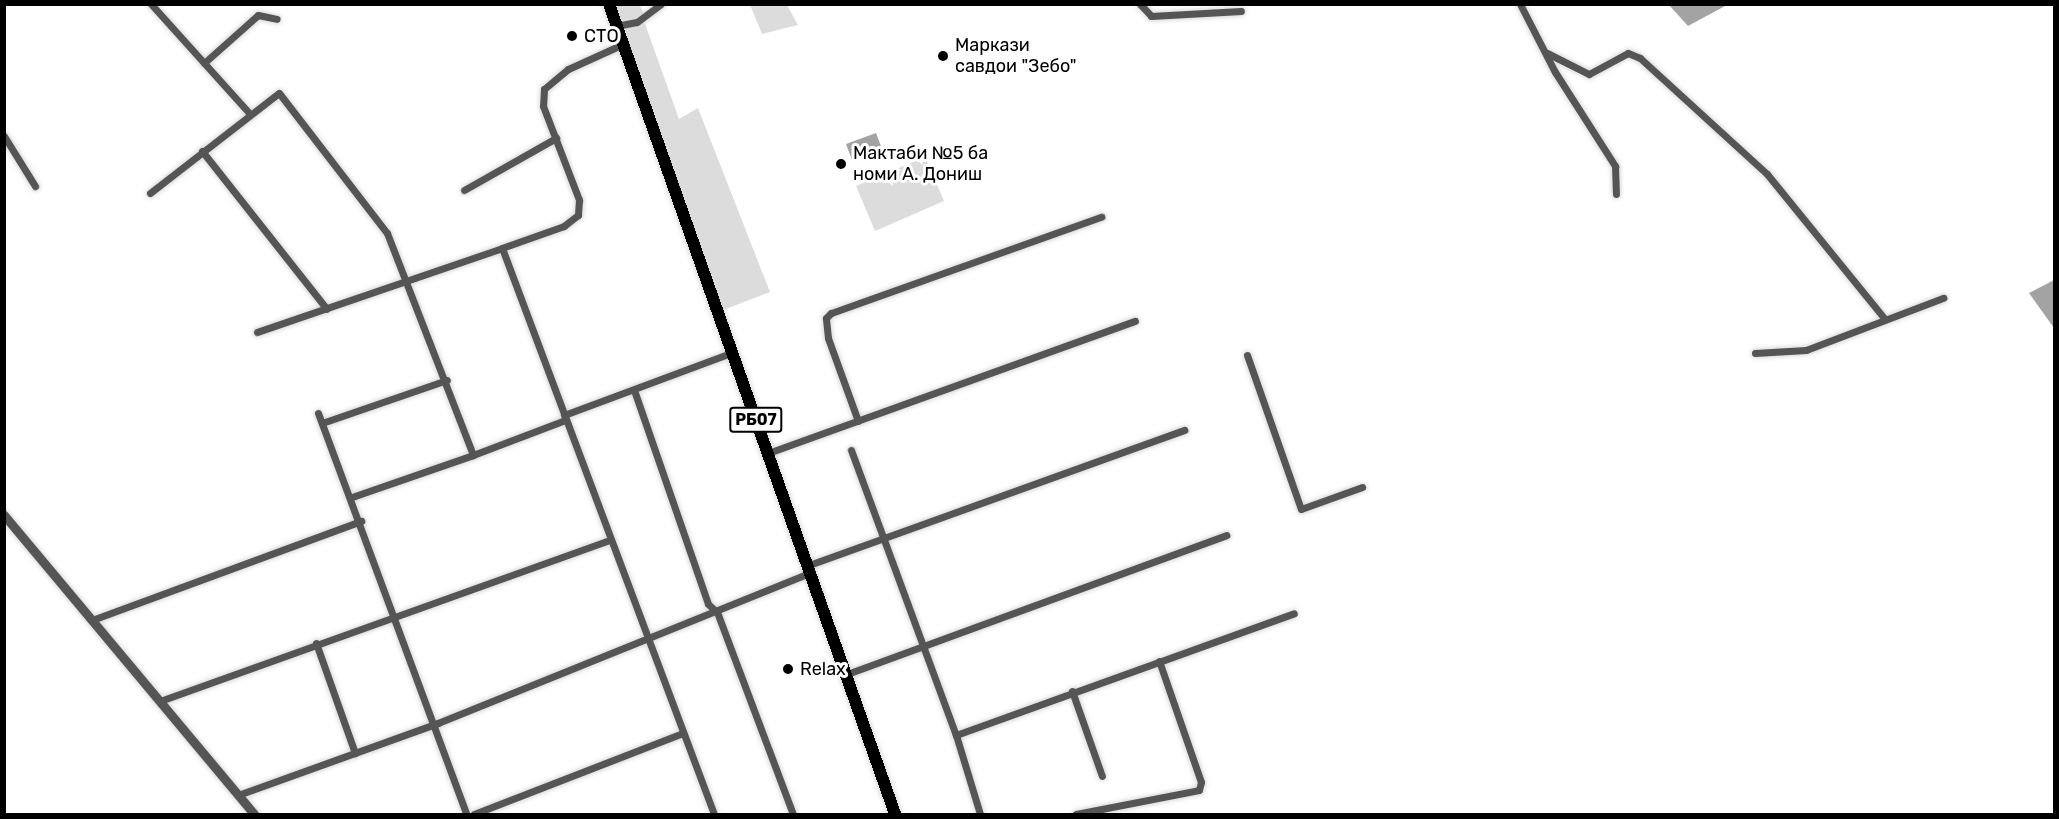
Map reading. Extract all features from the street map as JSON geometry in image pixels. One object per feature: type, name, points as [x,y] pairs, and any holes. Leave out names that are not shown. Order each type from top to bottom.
[{"type":"highway","name":"РБ07","points":[[609,4],[621,45],[731,353],[811,569],[895,814]]},
{"type":"street","points":[[151,4],[249,113]]},
{"type":"street","points":[[615,26],[637,22],[661,4]]},
{"type":"street","points":[[1140,4],[1158,16],[1241,11]]},
{"type":"street","points":[[1521,4],[1547,53],[1615,166],[1616,194]]},
{"type":"street","points":[[204,63],[258,15],[277,19]]},
{"type":"street","points":[[257,332],[408,282],[564,226],[578,215],[579,200],[543,106],[547,83],[621,45]]},
{"type":"street","points":[[1547,53],[1589,74],[1628,53],[1640,58],[1767,174],[1886,319]]},
{"type":"street","points":[[150,193],[274,94],[284,96],[378,218],[408,282],[447,380],[473,455]]},
{"type":"street","points":[[4,136],[35,186]]},
{"type":"street","points":[[464,190],[556,138]]},
{"type":"street","points":[[202,151],[327,309]]},
{"type":"street","points":[[858,421],[828,338],[825,318],[831,313],[1101,217]]},
{"type":"street","points":[[502,248],[608,541],[714,814]]},
{"type":"street","points":[[1755,353],[1806,350],[1943,298]]},
{"type":"street","points":[[768,453],[1135,321]]},
{"type":"street","points":[[352,497],[473,455],[564,417],[731,353]]},
{"type":"street","points":[[1247,355],[1301,509],[1362,486]]},
{"type":"street","points":[[322,423],[447,380]]},
{"type":"street","points":[[634,390],[708,604],[717,612],[793,814]]},
{"type":"street","points":[[318,413],[361,521],[466,814]]},
{"type":"street","points":[[238,795],[435,724],[717,612],[883,537],[1184,429]]},
{"type":"street","points":[[851,450],[956,735],[980,814]]},
{"type":"street","points":[[4,515],[254,814]]},
{"type":"street","points":[[92,620],[361,521]]},
{"type":"street","points":[[847,674],[1226,535]]},
{"type":"street","points":[[160,701],[316,643],[608,541]]},
{"type":"street","points":[[956,735],[1072,691],[1293,613]]},
{"type":"street","points":[[316,643],[355,753]]},
{"type":"street","points":[[1076,814],[1199,790],[1201,782],[1159,661]]},
{"type":"street","points":[[1072,691],[1102,776]]},
{"type":"street","points":[[474,814],[683,733]]},
{"type":"shaded area","points":[[1669,4],[1727,5],[1688,26]]},
{"type":"shaded area","points":[[608,5],[640,5],[645,17],[615,26]]},
{"type":"shaded area","points":[[750,5],[787,5],[798,25],[762,34]]},
{"type":"shaded area","points":[[644,21],[679,119],[698,108],[770,292],[718,312],[619,29]]},
{"type":"shaded area","points":[[876,133],[882,149],[852,160],[846,144]]},
{"type":"shaded area","points":[[925,157],[944,201],[875,231],[856,186]]},
{"type":"shaded area","points":[[2054,280],[2054,328],[2029,293]]},
{"type":"place","name":"СТО","points":[[572,36]]},
{"type":"place","name":"Маркази савдои \"Зебо\"","points":[[943,56]]},
{"type":"place","name":"Мактаби №5 ба номи А. Дониш","points":[[841,164]]},
{"type":"place","name":"Relax","points":[[788,669]]}]
